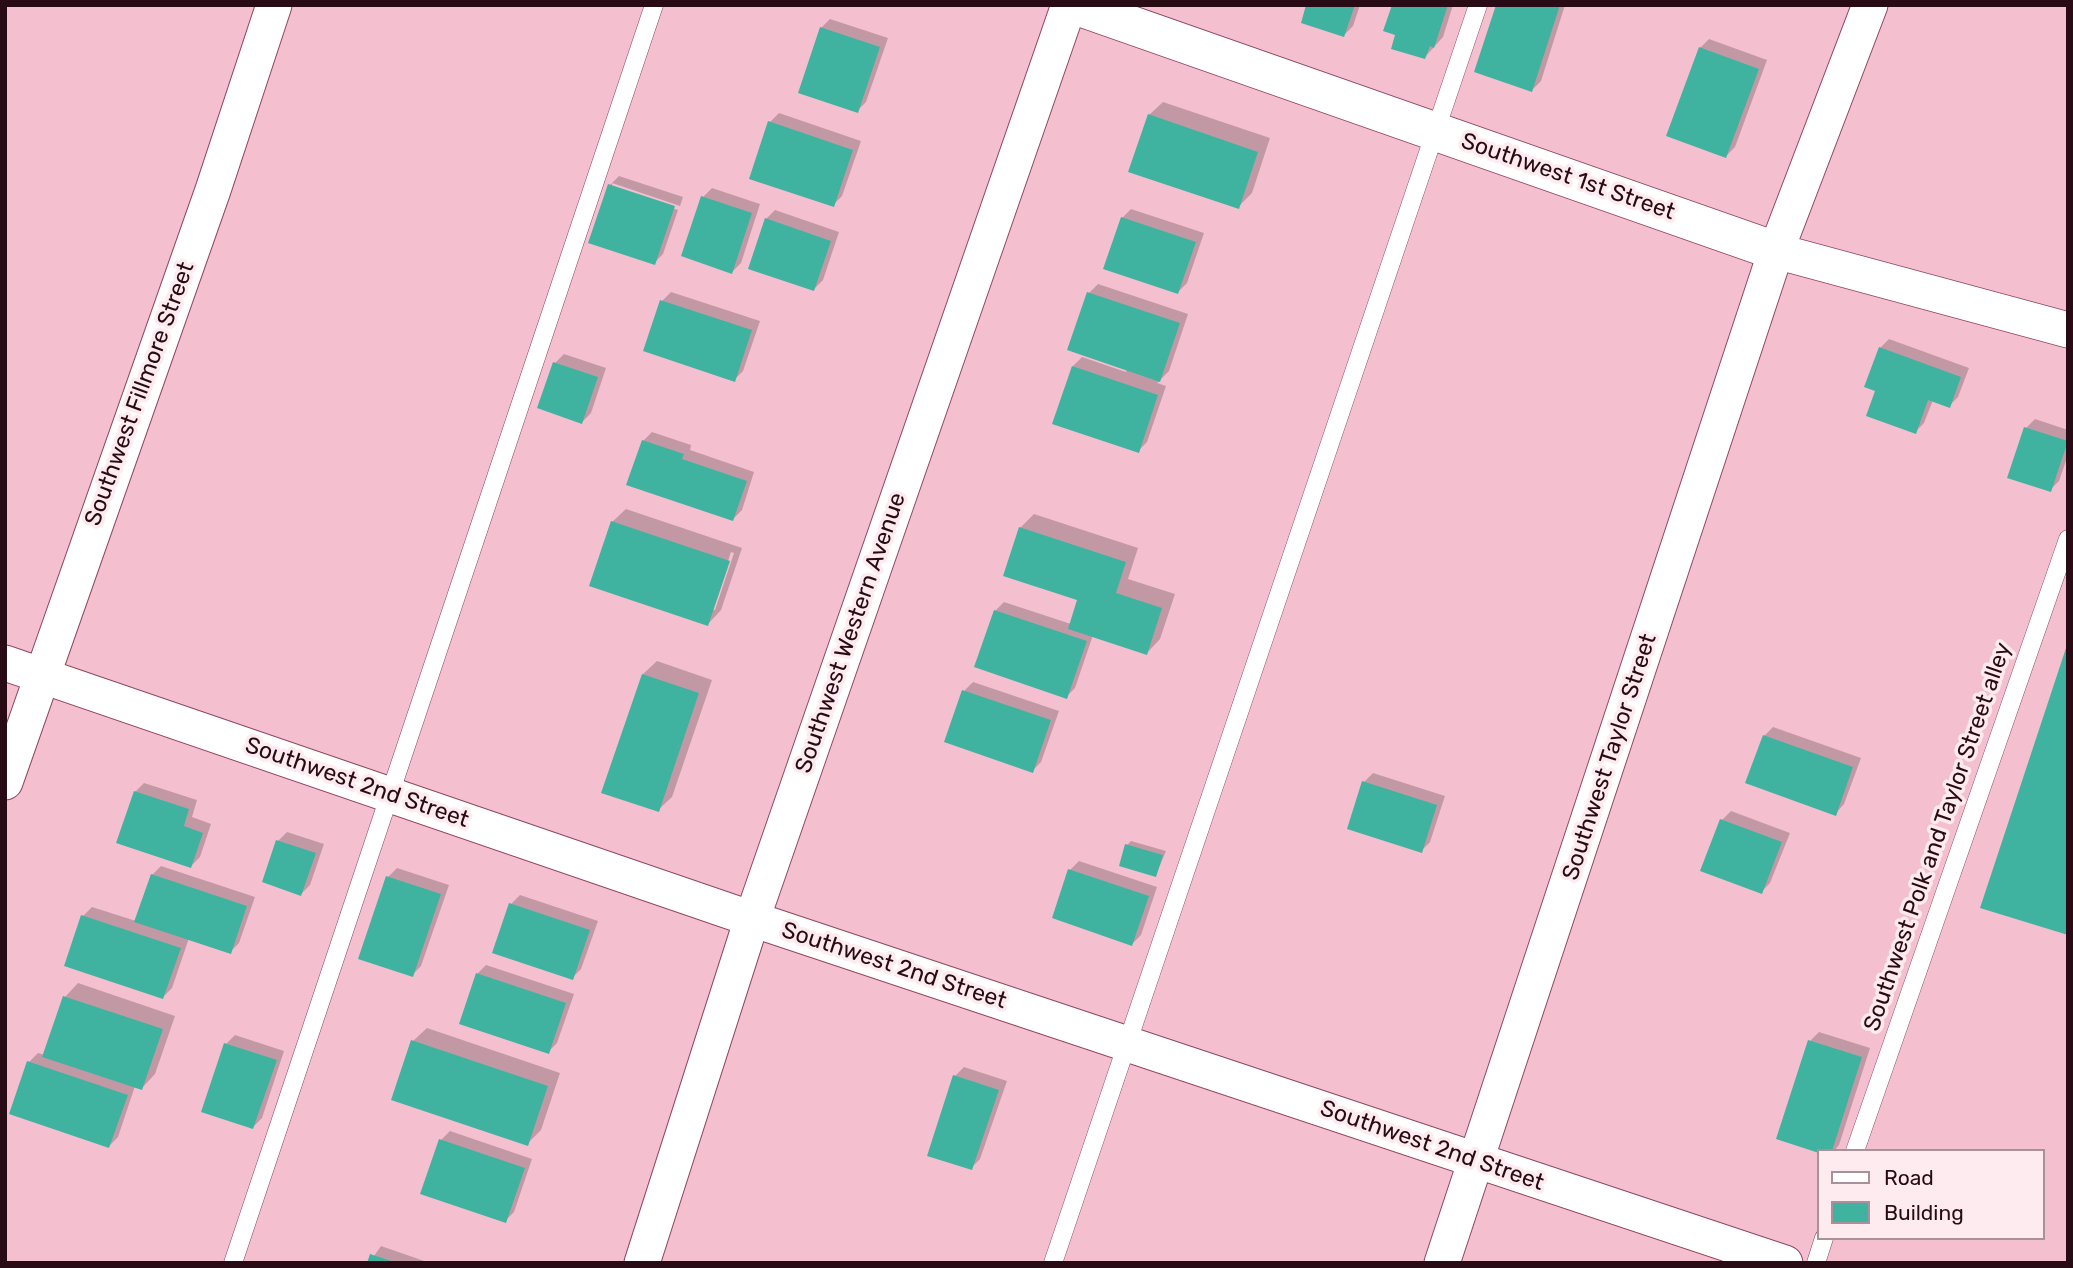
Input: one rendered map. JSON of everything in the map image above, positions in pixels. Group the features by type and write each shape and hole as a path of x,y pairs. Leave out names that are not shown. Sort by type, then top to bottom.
{"street":[{"name":"Southwest Fillmore Street","path":"5,782 208,203 274,5"},
{"name":"Southwest 1st Street","path":"1071,5 1776,251 2068,330"},
{"name":"Southwest Western Avenue","path":"642,1263 752,919 1071,5"},
{"name":"Southwest Taylor Street","path":"1442,1263 1776,251 1870,5"},
{"name":"Southwest 2nd Street","path":"5,663 752,919 1785,1263"}],"lane":[{"path":"233,1263 654,5"},
{"path":"1053,1263 1478,5"},
{"name":"Southwest Polk and Taylor Street alley","path":"1856,1149 2068,539"},
{"path":"1816,1263 1823,1240"}],"building":[{"path":"1306,5 1355,5 1344,37 1301,23"},
{"path":"1392,5 1448,5 1434,48 1430,46 1425,59 1391,49 1395,35 1383,31"},
{"path":"1496,5 1560,5 1532,92 1474,72"},
{"path":"820,27 880,47 858,113 798,93"},
{"path":"1699,47 1759,69 1726,158 1666,136"},
{"path":"1148,114 1258,152 1239,209 1128,172"},
{"path":"768,121 853,150 834,207 749,179"},
{"path":"608,184 675,206 655,265 588,243"},
{"path":"701,196 752,213 732,274 681,256"},
{"path":"1121,217 1196,242 1178,294 1103,269"},
{"path":"765,218 831,241 814,291 748,269"},
{"path":"1087,292 1180,323 1160,382 1067,350"},
{"path":"660,300 752,330 735,382 643,351"},
{"path":"1879,347 1961,377 1950,408 1928,400 1916,434 1866,416 1875,391 1864,387"},
{"path":"553,362 598,377 582,424 537,408"},
{"path":"1072,366 1158,395 1139,453 1052,424"},
{"path":"2024,427 2068,441 2051,492 2007,478"},
{"path":"642,440 684,454 682,459 747,481 733,521 626,485"},
{"path":"611,521 730,561 708,626 589,586"},
{"path":"1019,527 1126,562 1116,593 1162,608 1147,655 1068,629 1077,600 1003,576"},
{"path":"994,610 1087,641 1067,699 974,667"},
{"path":"2068,645 2068,935 1980,908"},
{"path":"642,674 699,693 659,812 601,793"},
{"path":"962,690 1051,720 1033,773 944,742"},
{"path":"1763,735 1853,767 1836,816 1745,783"},
{"path":"1362,781 1437,805 1422,853 1347,829"},
{"path":"134,791 189,809 184,826 203,833 191,868 116,843"},
{"path":"1720,819 1782,842 1762,894 1700,871"},
{"path":"276,840 316,853 301,896 262,882"},
{"path":"1125,844 1163,855 1156,877 1119,866"},
{"path":"1068,869 1149,896 1132,946 1052,918"},
{"path":"151,874 247,906 231,954 134,922"},
{"path":"386,876 441,894 413,977 358,959"},
{"path":"509,903 590,930 573,980 492,953"},
{"path":"81,915 181,948 163,999 64,966"},
{"path":"476,973 566,1003 549,1054 459,1024"},
{"path":"63,996 163,1029 142,1090 42,1057"},
{"path":"411,1040 548,1086 528,1146 391,1100"},
{"path":"1808,1040 1862,1057 1833,1149 1818,1149 1818,1153 1776,1139"},
{"path":"224,1043 277,1060 253,1129 201,1112"},
{"path":"27,1061 128,1095 109,1148 9,1114"},
{"path":"953,1075 999,1090 972,1170 927,1156"},
{"path":"439,1139 525,1168 506,1223 420,1194"},
{"path":"370,1254 394,1262 394,1263 367,1263"}]}
